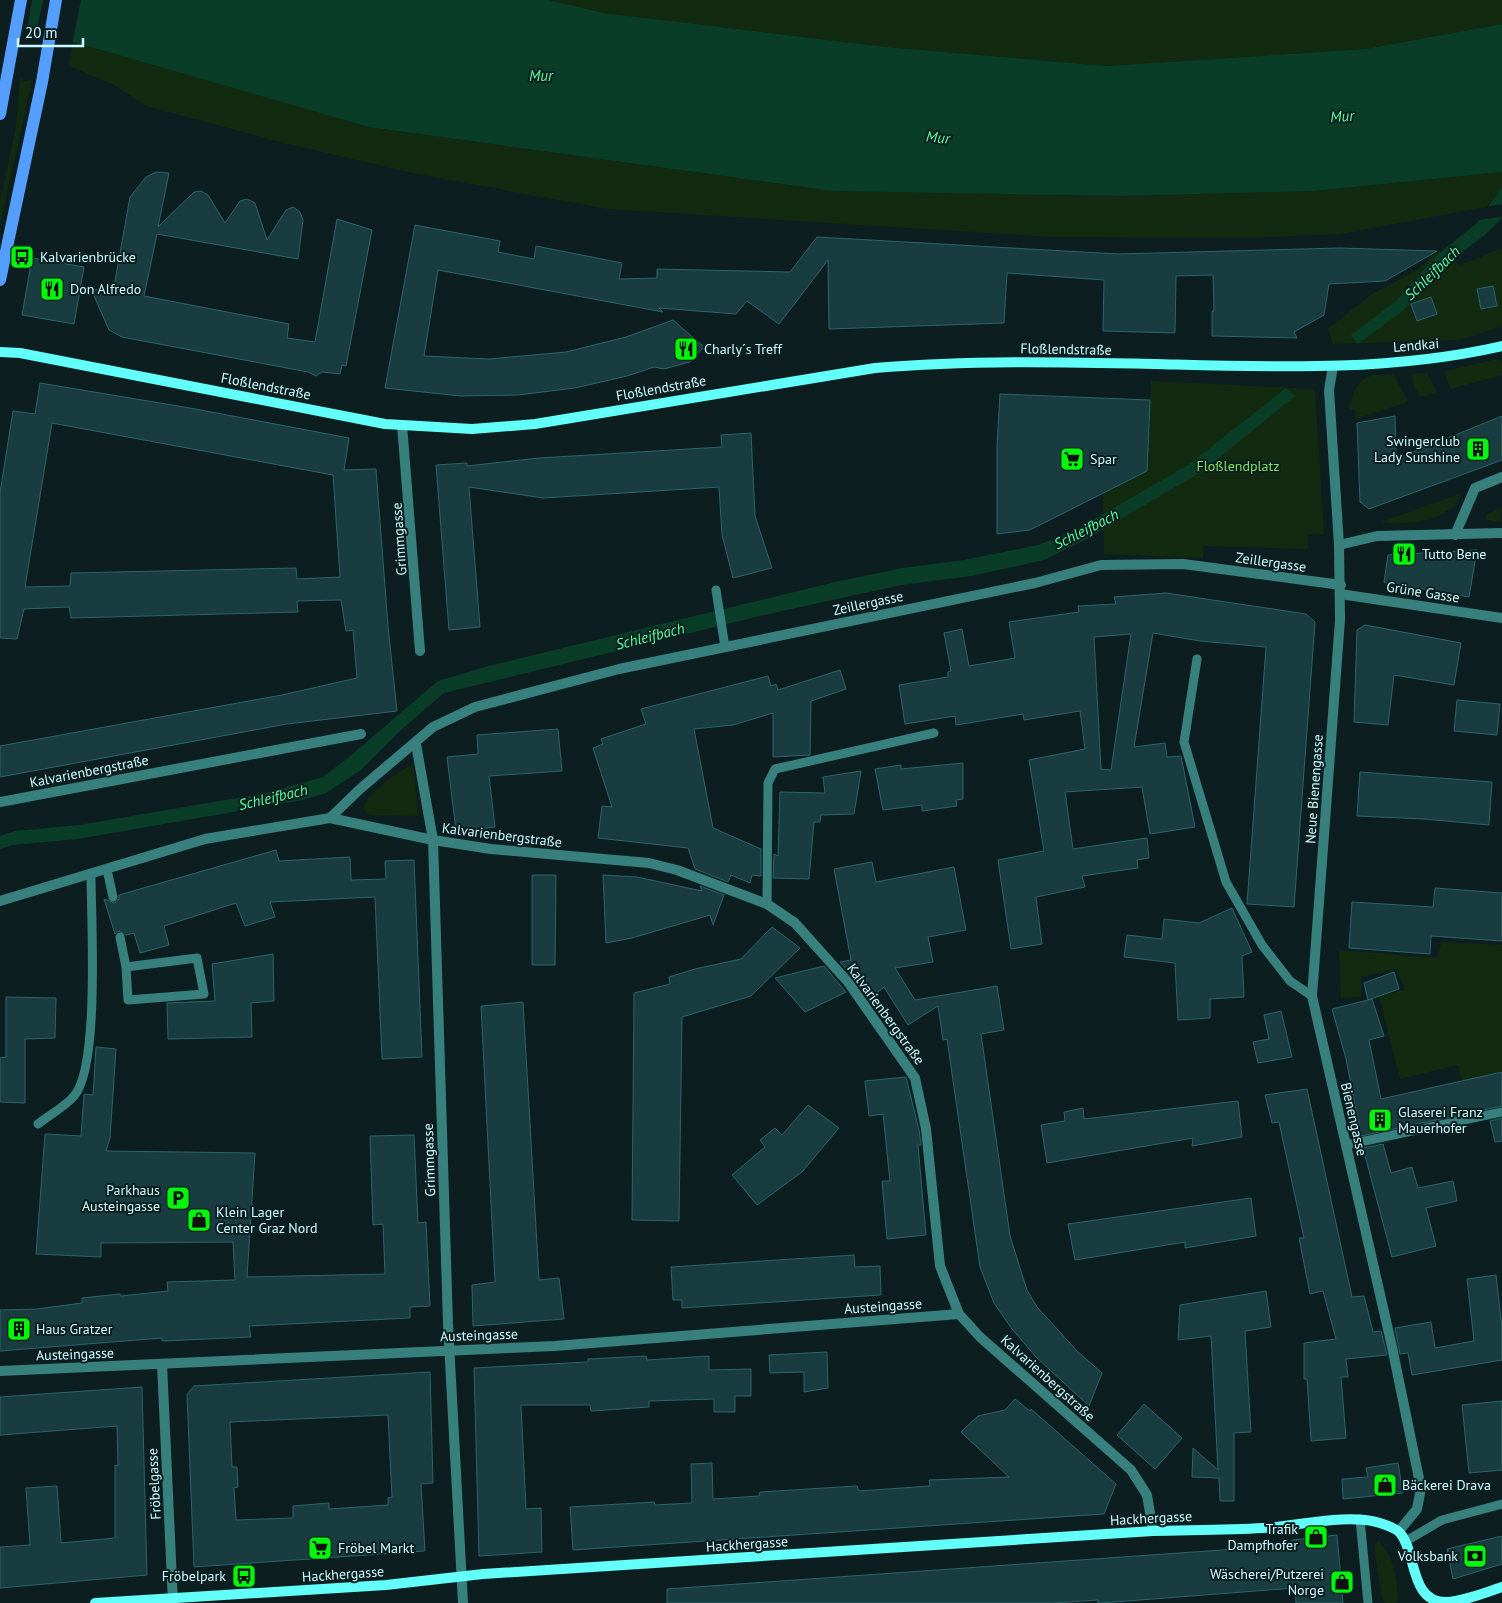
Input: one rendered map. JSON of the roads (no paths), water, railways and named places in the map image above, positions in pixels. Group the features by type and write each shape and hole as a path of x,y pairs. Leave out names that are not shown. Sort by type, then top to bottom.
{"main road":[{"path":"0,114 21,0"},
{"path":"0,280 42,82 56,0"},
{"name":"Lendkai","path":"1333,366 1430,359 1502,346"},
{"name":"Floßlendstraße","path":"0,352 20,353 402,425 472,429 535,424 866,369 923,364 994,361 1333,366"},
{"name":"Hackhergasse","path":"95,1603 173,1601 386,1585 460,1576 1153,1531 1262,1528 1360,1519 1380,1523 1399,1531"},
{"path":"1399,1531 1406,1540 1412,1565 1421,1589 1431,1602 1457,1601 1502,1587"}],"street":[{"path":"1333,366 1329,390 1340,589"},
{"name":"Grimmgasse","path":"402,425 420,651"},
{"path":"1455,535 1475,488 1502,478"},
{"path":"1339,545 1377,536 1502,533"},
{"name":"Zeillergasse","path":"416,744 434,726 476,706 619,669 1035,583 1101,566 1183,564 1340,589"},
{"name":"Grüne Gasse","path":"1340,589 1502,618"},
{"name":"Neue Bienengasse","path":"1312,996 1340,589"},
{"name":"Kalvarienbergstraße","path":"0,802 361,734"},
{"path":"330,818 360,789 416,744"},
{"name":"Grimmgasse","path":"416,744 433,840 449,1350 460,1576 463,1603"},
{"name":"Kalvarienbergstraße","path":"0,901 205,839 330,818 433,840 579,858 649,863 677,870 767,904 794,923 848,982 915,1078 926,1129 940,1266 959,1314 980,1337 1131,1470 1147,1495 1153,1531"},
{"name":"Bienengasse","path":"1312,996 1392,1346 1421,1488 1417,1509 1399,1531"},
{"name":"Austeingasse","path":"0,1370 449,1350 474,1351 959,1314"},
{"name":"Fröbelgasse","path":"162,1364 173,1601"}],"lane":[{"path":"716,590 725,647"},
{"path":"1197,659 1184,742 1226,882 1262,945 1290,981 1312,996"},
{"path":"767,904 768,783 775,769 934,733"},
{"path":"107,870 113,897"},
{"path":"38,1124 75,1096 85,1072 92,1035 91,874"},
{"path":"120,937 126,967 128,1000 204,994 197,958 126,967"},
{"path":"1346,1145 1502,1112"},
{"path":"1406,1540 1442,1520 1502,1504"},
{"path":"1360,1519 1368,1603"}],"water":[{"name":"Mur","path":"0,0 549,0 604,13 886,47 1107,66 1365,49 1502,24 1502,172 1314,191 1122,196 832,191 369,127 0,21"},
{"name":"Schleifbach","path":"1502,187 1502,218 1485,235 1446,264 1404,310 1358,344 1351,335 1396,301 1436,256 1477,223"},
{"name":"Schleifbach","path":"1286,388 1295,396 1203,471 1083,541 1044,560 971,576 901,585 764,615 444,693 400,731 361,770 326,793 302,800 78,839 12,845 0,849 0,836 15,831 79,825 266,793 323,777 438,681 492,665 835,582 902,568 964,560 1038,545 1070,533 1188,465"}],"place":[{"name":"Kalvarienbrücke","path":"22,257"},
{"name":"Don Alfredo","path":"52,289"},
{"name":"Charly´s Treff","path":"686,349"},
{"name":"Swingerclub Lady Sunshine","path":"1478,449"},
{"name":"Spar","path":"1072,459"},
{"name":"Tutto Bene","path":"1404,554"},
{"name":"Glaserei Franz Mauerhofer","path":"1380,1120"},
{"name":"Parkhaus Austeingasse","path":"178,1198"},
{"name":"Klein Lager Center Graz Nord","path":"199,1220"},
{"name":"Haus Gratzer","path":"19,1329"},
{"name":"Bäckerei Drava","path":"1385,1485"},
{"name":"Trafik Dampfhofer","path":"1316,1537"},
{"name":"Fröbel Markt","path":"320,1548"},
{"name":"Volksbank","path":"1475,1556"},
{"name":"Fröbelpark","path":"244,1576"},
{"name":"Wäscherei/Putzerei Norge","path":"1342,1582"}],"park label":[{"name":"Floßlendplatz","path":"1238,466"}]}
